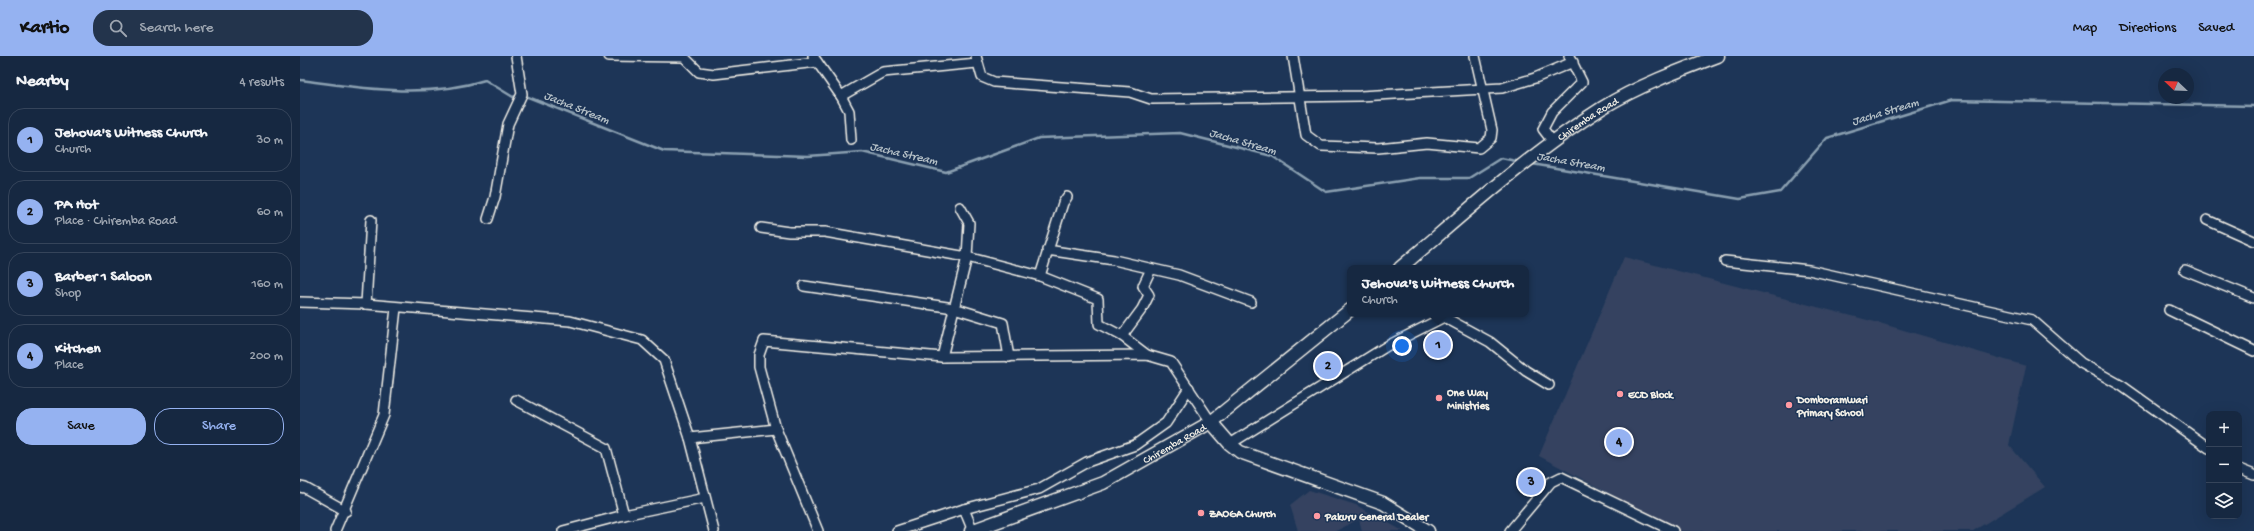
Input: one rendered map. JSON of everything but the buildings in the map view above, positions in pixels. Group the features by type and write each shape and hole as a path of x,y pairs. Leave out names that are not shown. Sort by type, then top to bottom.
{"main road":[{"name":"Chiremba Road","path":"1404,265 1538,152 1602,108 1632,92 1718,56"},
{"name":"Chiremba Road","path":"972,531 1103,483 1211,422 1347,312"},
{"path":"1211,422 1230,444 1240,452 1383,503 1428,531"}],"street":[{"path":"488,219 496,191 508,124 522,94 516,56"},
{"path":"609,56 684,57 699,72 714,74 815,59 841,96 849,111 851,140"},
{"path":"1293,56 1306,135 1321,146 1378,148 1427,142 1479,148 1491,138 1492,130 1475,56"},
{"path":"841,96 883,72 976,60 982,77 994,82 1130,92 1151,99 1299,95 1360,96 1502,88 1535,78 1571,59 1582,82 1552,112 1543,129 1552,142"},
{"path":"1040,276 1063,203 1067,197"},
{"path":"942,357 966,257 969,223 960,207"},
{"path":"366,304 371,220"},
{"path":"2207,220 2254,241"},
{"path":"761,228 789,232 825,232 966,257 1040,276 1098,299 1099,324 1122,336 1147,356"},
{"path":"1047,250 1114,260 1191,278 1251,302"},
{"path":"1724,261 1809,270 2032,320 2081,363 2122,386 2208,447"},
{"path":"1122,336 1142,309 1149,295 1143,286 1152,269"},
{"path":"2185,270 2254,298"},
{"path":"804,286 954,308 1003,323 1009,357"},
{"path":"300,302 366,304 396,308 570,321 642,340 664,360 690,438 714,531"},
{"path":"335,531 346,510 384,415 396,308"},
{"path":"2169,310 2254,351"},
{"path":"1230,444 1387,346 1444,317 1490,342 1526,371 1549,385"},
{"path":"818,531 776,429 759,367 759,355 764,341 942,357 1147,356 1171,362 1211,422"},
{"path":"897,531 964,509 1039,489 1087,462 1135,445 1166,423 1188,388"},
{"path":"516,400 606,448 624,515"},
{"path":"690,438 776,429"},
{"path":"2242,470 2254,475"},
{"path":"1510,531 1551,482 1561,477 1673,531"},
{"path":"300,487 346,510"},
{"path":"563,531 624,515 705,498"},
{"path":"964,509 972,531"}],"shaded area":[{"name":"Domboramwari Primary School","path":"1624,257 1883,324 2026,366 2009,445 2045,487 1973,531 1680,531 1539,456"},
{"path":"1309,490 1356,505 1403,531 1362,531 1359,519 1336,531 1298,531 1290,505"}],"waterway":[{"name":"Jacha Stream","path":"300,80 370,89 393,90 439,89 462,86 485,80 513,97 519,95"},
{"name":"Jacha Stream","path":"523,95 664,151 808,156 862,152 946,172 1039,138 1180,133 1272,156 1326,192 1420,178 1469,178 1501,158 1521,162"},
{"name":"Jacha Stream","path":"1532,164 1740,199 1780,192 1827,138 1952,100 2254,106"}],"place":[{"name":"Jehova's Witness Church","path":"1438,345"},
{"name":"PA Hot","path":"1328,366"},
{"name":"ECD Block","path":"1620,394"},
{"name":"One Way Ministries","path":"1439,398"},
{"name":"Domboramwari Primary School","path":"1789,405"},
{"name":"Kitchen","path":"1619,442"},
{"name":"Barber 1 Saloon","path":"1531,482"},
{"name":"ZAOGA Church","path":"1201,513"},
{"name":"Pakuru General Dealer","path":"1317,516"}]}
